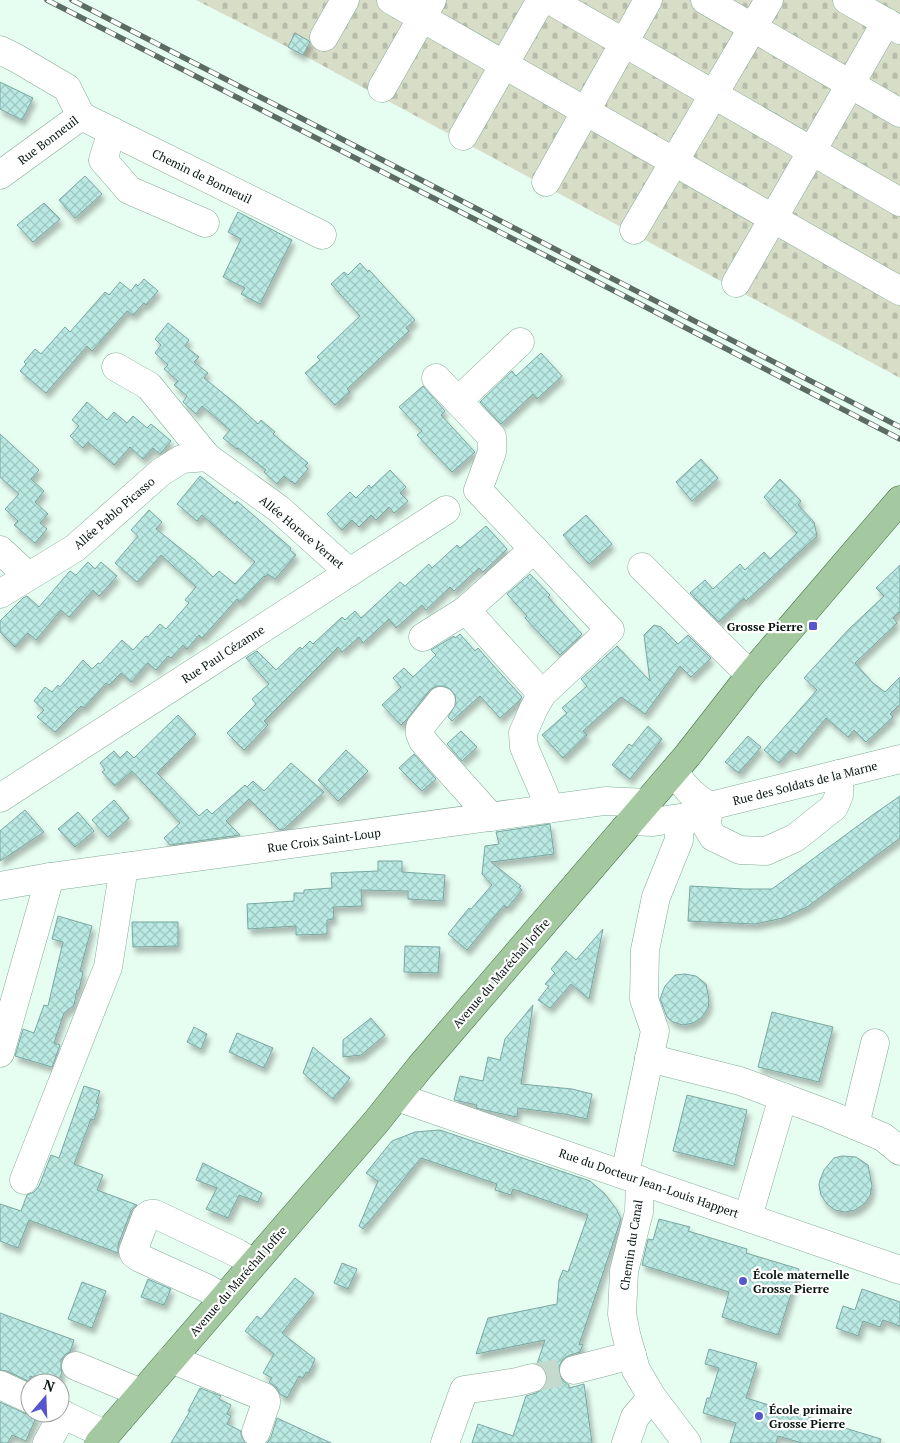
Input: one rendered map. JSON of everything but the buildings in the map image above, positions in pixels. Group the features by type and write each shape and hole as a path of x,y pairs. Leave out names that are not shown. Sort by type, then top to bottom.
{"main road":[{"name":"Avenue du Maréchal Joffre","path":"102,1439 674,772 751,674 900,500"}],"street":[{"path":"324,37 345,0"},
{"path":"391,0 427,9 504,65 900,291"},
{"path":"463,136 541,0"},
{"path":"550,0 812,151 897,193"},
{"path":"546,182 648,0"},
{"path":"705,0 900,113"},
{"path":"634,230 769,0"},
{"path":"736,283 889,18 847,0"},
{"path":"382,88 427,9"},
{"name":"Rue Bonneuil","path":"0,50 67,88 81,116 0,176"},
{"name":"Chemin de Bonneuil","path":"81,116 322,235"},
{"path":"112,131 103,160 129,190 205,224"},
{"path":"458,401 520,342"},
{"name":"Allée Horace Vernet","path":"116,367 149,386 207,457 279,509 349,572"},
{"path":"436,378 492,437 492,452 470,495 534,549 610,630 542,694 523,733 524,747 544,791 549,809"},
{"name":"Allée Pablo Picasso","path":"0,594 75,548 161,472 182,459 207,457"},
{"name":"Rue Paul Cézanne","path":"2,794 470,495"},
{"path":"423,637 466,610 534,549"},
{"path":"0,550 28,576"},
{"path":"642,567 751,674"},
{"path":"466,610 542,694"},
{"path":"441,701 420,727 420,734 423,740 491,817"},
{"name":"Rue des Soldats de la Marne","path":"639,812 653,822 900,759"},
{"path":"674,772 696,799 698,812 713,837 740,850 766,851 795,838 834,807 839,795 839,774"},
{"name":"Rue Croix Saint-Loup","path":"0,886 50,877 605,801 639,812"},
{"name":"Chemin du Canal","path":"687,1443 652,1397 636,1370 622,1314 622,1297 624,1271 638,1212 632,1177 649,1058 655,1030 644,999 645,950 656,897 679,840 679,832 698,812"},
{"path":"24,1180 108,967 124,867"},
{"path":"0,1053 50,877"},
{"path":"855,1125 875,1043"},
{"path":"649,1058 740,1081 883,1137 900,1151"},
{"name":"Rue du Docteur Jean-Louis Happert","path":"397,1097 900,1270"},
{"path":"748,1217 782,1097"},
{"path":"224,1298 134,1254 133,1250 146,1217 150,1214 155,1214 237,1252 253,1263"},
{"path":"574,1370 632,1355"},
{"path":"170,1359 264,1398 266,1403 256,1432"},
{"path":"76,1366 142,1393"},
{"path":"445,1443 464,1390 532,1378"},
{"path":"0,1385 20,1394"},
{"path":"626,1443 635,1416 652,1397"},
{"path":"70,1419 102,1439"},
{"path":"47,1443 57,1423"}],"green space":[{"path":"196,0 900,0 900,378 303,55"}],"tunnel":[{"path":"532,1378 574,1370"}],"railway":[{"path":"47,0 900,439"},
{"path":"72,0 900,427"}],"place":[{"name":"Grosse Pierre","path":"813,626"},
{"name":"École maternelle Grosse Pierre","path":"743,1281"},
{"name":"École primaire Grosse Pierre","path":"759,1416"}]}
